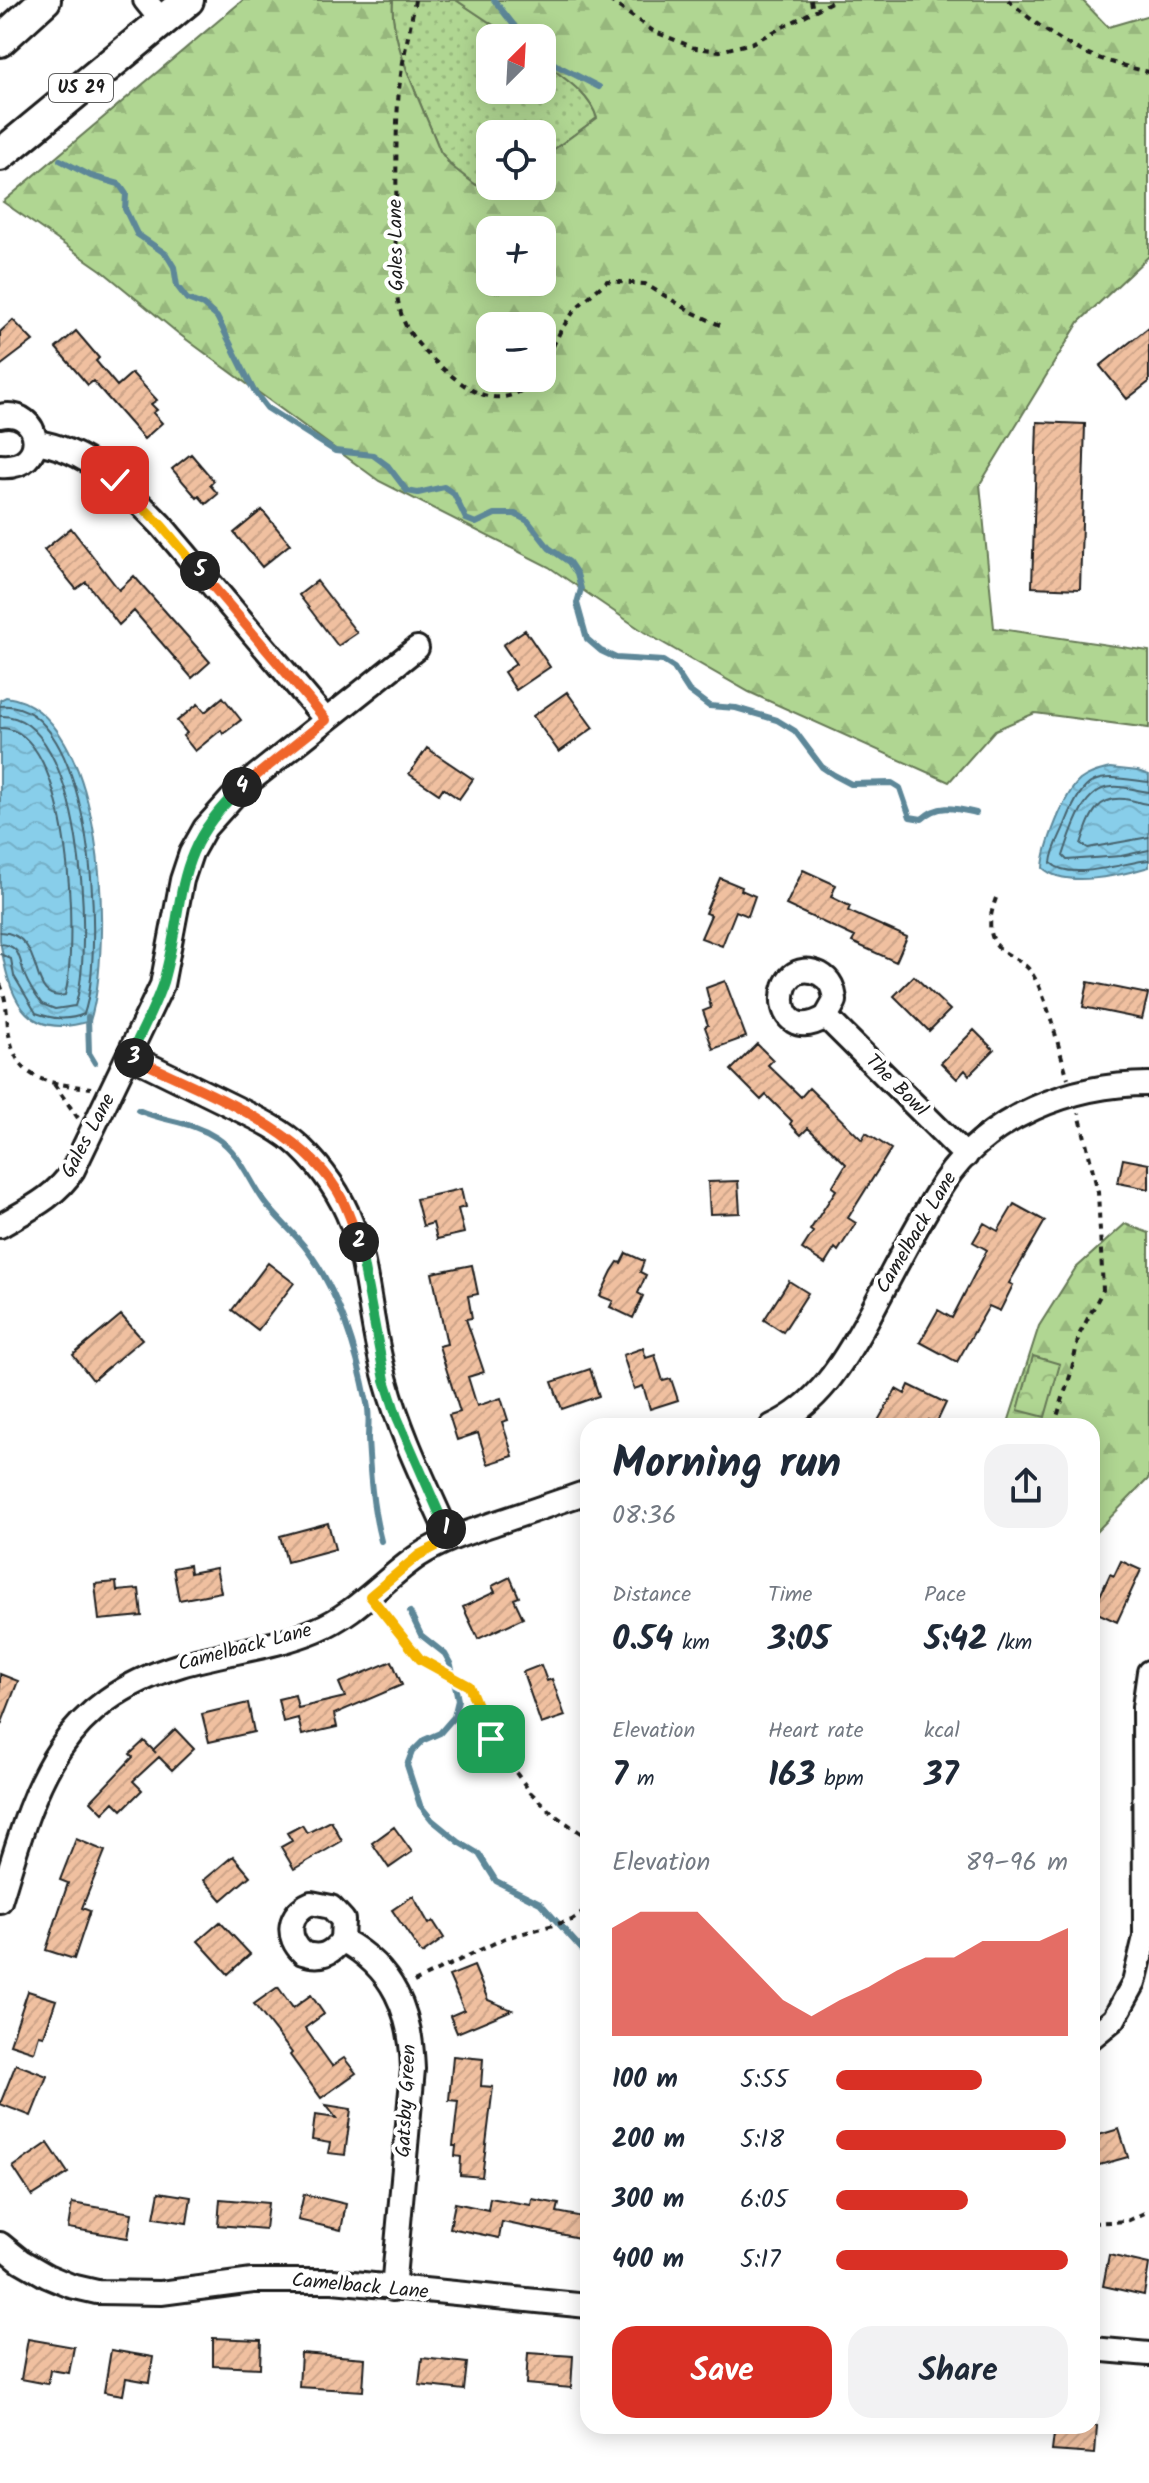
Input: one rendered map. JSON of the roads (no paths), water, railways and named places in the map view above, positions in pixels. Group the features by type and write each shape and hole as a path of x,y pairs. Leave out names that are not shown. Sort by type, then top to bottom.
{"highway":[{"path":"0,41 45,0"},
{"name":"US 29","path":"0,155 154,11 188,0"}],"street":[{"path":"0,416 17,415 26,421 35,442 29,458 22,463 13,467 0,466"},
{"path":"35,442 71,452 115,480 133,497 161,525 326,720"},
{"name":"Gales Lane","path":"0,1226 64,1184 93,1132 162,985 182,880 191,853 205,828 241,788 417,648"},
{"name":"The Bowl","path":"826,1017 966,1156"},
{"path":"130,1056 269,1125 298,1145 324,1172 343,1200 359,1241 385,1380 397,1417 450,1539"},
{"name":"Camelback Lane","path":"787,1418 819,1393 833,1377 945,1180 966,1156 1002,1127 1032,1109 1073,1093 1120,1084 1149,1084"},
{"name":"Camelback Lane","path":"0,1901 28,1808 43,1774 76,1725 100,1704 127,1687 182,1665 317,1630 370,1596 419,1555 450,1539 580,1495"},
{"path":"1100,2030 1114,2019 1134,1983 1145,1937 1144,1707 1149,1672"},
{"name":"Gatsby Green","path":"342,1940 377,1963 399,1998 412,2039 413,2069 393,2289"},
{"name":"Camelback Lane","path":"0,2244 47,2276 97,2292 161,2293 207,2285 333,2281 580,2305"},
{"path":"1100,2350 1149,2354"}],"water":[{"path":"6,697 40,712 65,743 83,786 94,836 100,889 101,941 90,1021 67,1026 49,1025 34,1019 23,1009 8,979 0,940 0,700"},
{"path":"1110,768 1149,775 1149,867 1079,879 1065,878 1043,868 1056,821 1074,787 1094,772"}],"waterway":[{"path":"494,0 513,24"},
{"path":"556,65 599,87"},
{"path":"60,160 91,176 119,184 126,194 125,209 137,234 166,254 174,267 177,286 187,299 203,305 217,317 254,391 267,408 335,451 373,455 388,466 407,491 418,493 444,487 454,494 466,519 476,523 495,514 515,514 528,521 549,548 569,562 577,574 581,589 577,603 587,639 601,651 616,658 663,661 674,668 689,691 709,706 736,708 777,720 795,731 822,767 834,775 851,784 892,783 900,788 910,817 922,819 948,808 976,813"},
{"path":"88,1017 89,1053 95,1063"},
{"path":"138,1110 197,1128 225,1144 264,1201 303,1244 319,1267 338,1304 363,1384 368,1412 372,1490 381,1541"},
{"path":"410,1612 421,1635 445,1654 451,1665 458,1700 454,1717 440,1733 424,1740 412,1752 407,1765 420,1805 432,1820 479,1854 496,1881 540,1903 580,1947"}]}
